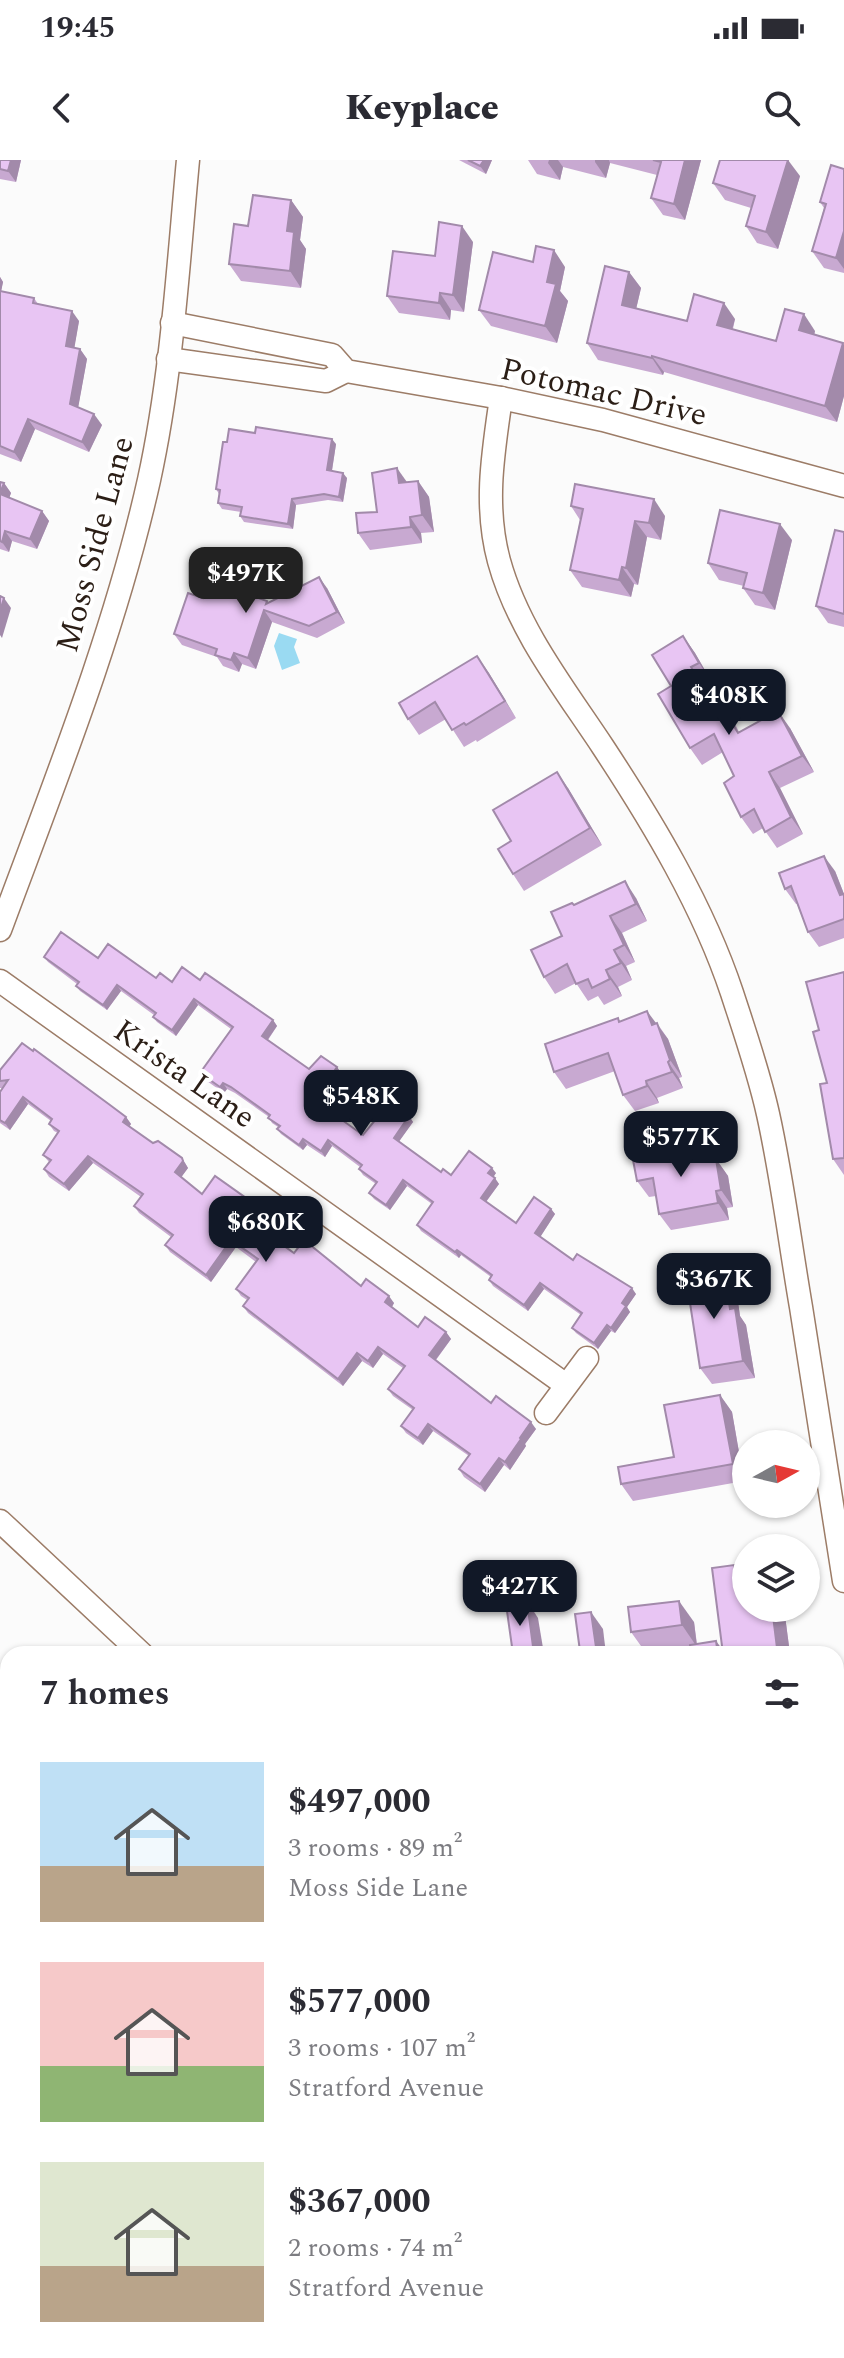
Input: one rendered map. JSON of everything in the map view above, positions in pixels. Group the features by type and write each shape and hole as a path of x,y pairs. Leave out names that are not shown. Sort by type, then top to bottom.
{"street":[{"name":"Moss Side Lane","path":"0,930 68,747 127,563 154,455 168,359 188,160"},
{"name":"Potomac Drive","path":"172,323 332,355 346,371"},
{"name":"Potomac Drive","path":"168,359 326,381 346,371 501,398 603,420 844,486"},
{"path":"501,398 490,475 491,511 498,558 512,601 533,641 622,775 675,867 730,988 754,1062 778,1163 844,1581"},
{"name":"Krista Lane","path":"0,981 566,1385"},
{"path":"546,1413 587,1358"},
{"path":"0,1521 133,1646"}],"water":[{"path":"279,633 297,639 294,647 300,663 282,670 274,646"}],"building":[{"path":"0,160 11,160 8,171 0,169"},
{"path":"468,160 484,160 480,166"},
{"path":"653,160 685,160 674,204 651,198 661,162"},
{"path":"720,160 788,160 766,232 746,226 755,196 713,183"},
{"path":"831,165 844,169 844,231 836,258 812,251 826,204 820,202"},
{"path":"253,195 291,200 287,231 294,232 290,271 229,264 234,224 248,226"},
{"path":"439,222 462,226 453,295 440,293 439,303 387,296 393,251 435,256"},
{"path":"536,246 554,250 547,282 556,284 545,326 479,310 493,252 533,262"},
{"path":"605,266 629,272 622,305 687,321 694,294 724,303 717,325 776,341 785,309 804,314 799,330 843,343 825,406 652,356 587,343"},
{"path":"0,291 34,298 33,303 72,311 66,346 80,349 70,404 94,414 82,442 28,419 14,452 0,446"},
{"path":"256,427 332,439 327,470 343,473 339,497 324,494 292,499 288,524 240,516 242,507 218,503 220,490 216,489 223,442 227,442 229,429 255,433"},
{"path":"397,468 399,483 418,481 422,515 410,517 411,527 358,533 356,513 377,512 372,473"},
{"path":"575,484 654,499 649,523 635,521 626,568 622,567 619,580 570,570 583,509 571,506"},
{"path":"0,494 42,511 30,539 5,531 0,541"},
{"path":"720,510 780,524 763,593 743,588 747,573 708,563"},
{"path":"835,530 844,532 844,614 816,606"},
{"path":"319,577 337,612 309,626 264,610 248,658 234,653 231,660 215,655 217,649 174,634 188,593 203,598 209,581 267,601 266,604"},
{"path":"683,636 699,663 691,667 717,711 723,708 738,733 778,711 802,756 769,772 791,817 765,832 754,809 741,817 724,783 734,776 714,734 690,748 658,694 671,686 652,655"},
{"path":"477,656 505,701 452,730 435,702 408,719 399,703"},
{"path":"557,772 590,828 513,874 498,849 511,841 493,810"},
{"path":"824,856 840,895 844,894 844,919 808,932 791,886 785,889 779,873"},
{"path":"625,881 636,904 610,916 624,945 614,950 621,963 606,970 610,979 592,988 588,979 576,984 567,964 544,977 531,950 562,936 551,912 572,903 574,905"},
{"path":"61,932 98,958 108,944 156,978 160,973 172,982 182,967 200,980 205,973 273,1020 262,1036 309,1069 321,1056 337,1067 314,1100 363,1135 390,1102 409,1116 394,1138 441,1172 443,1169 451,1175 469,1151 492,1168 488,1173 495,1178 481,1198 516,1223 534,1197 551,1209 535,1233 573,1260 577,1254 632,1288 622,1303 626,1306 611,1328 607,1325 594,1343 572,1328 582,1313 540,1283 524,1305 489,1280 492,1275 417,1225 433,1202 403,1180 386,1205 369,1193 377,1182 359,1169 362,1165 328,1140 321,1151 303,1139 299,1145 277,1129 280,1126 268,1118 270,1115 231,1087 223,1083 220,1087 200,1073 233,1027 194,999 172,1030 153,1017 156,1013 117,985 103,1005 76,986 79,982 44,957"},
{"path":"844,972 844,1158 833,1159 820,1084 827,1083 813,1032 819,1030 806,982"},
{"path":"647,1011 652,1025 657,1023 672,1072 646,1081 647,1086 623,1095 608,1053 554,1072 545,1044"},
{"path":"22,1043 126,1117 123,1122 182,1158 175,1172 202,1194 215,1176 263,1210 255,1221 258,1227 294,1253 304,1240 361,1286 366,1279 389,1296 385,1302 418,1327 425,1317 446,1332 429,1355 491,1403 496,1396 531,1422 505,1462 499,1458 480,1484 459,1469 470,1454 428,1424 418,1438 401,1426 414,1408 388,1389 405,1366 378,1347 368,1361 357,1353 338,1379 243,1306 249,1298 236,1289 258,1259 231,1240 206,1275 165,1245 173,1235 134,1206 143,1194 88,1156 64,1184 44,1169 51,1160 43,1155 59,1131 49,1124 52,1119 23,1097 5,1123 0,1120 0,1092 8,1080 0,1081 0,1070"},
{"path":"687,1147 688,1152 704,1150 706,1161 716,1159 721,1190 716,1191 718,1203 659,1214 653,1178 637,1181 633,1160 671,1154 670,1150"},
{"path":"724,1271 730,1309 735,1308 743,1361 700,1368 686,1277"},
{"path":"720,1395 732,1464 621,1484 618,1467 674,1457 664,1405"},
{"path":"732,1565 732,1622 774,1622 777,1646 722,1646 712,1568"},
{"path":"527,1601 533,1646 512,1646 506,1604"},
{"path":"679,1601 682,1625 631,1632 628,1607"},
{"path":"591,1612 596,1646 579,1646 575,1614"},
{"path":"716,1641 717,1646 690,1646"}]}
